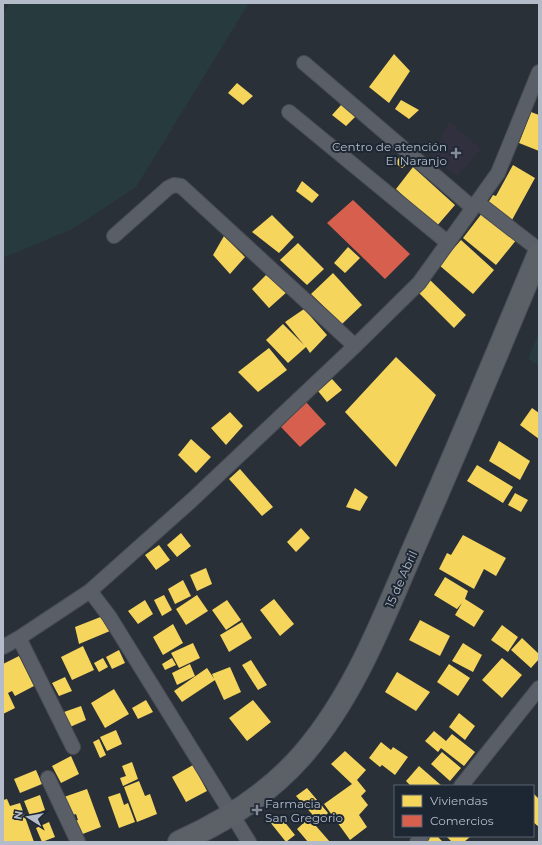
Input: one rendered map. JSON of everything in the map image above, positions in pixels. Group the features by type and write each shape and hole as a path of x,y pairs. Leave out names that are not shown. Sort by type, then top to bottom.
{"main road":[{"name":"15 de Abril","path":"179,842 199,833 231,814 271,785 305,752 334,712 351,685 383,620 452,461 539,252"}],"street":[{"path":"304,63 475,205 539,252"},
{"path":"3,647 19,638 90,590 192,500 356,346 419,283 498,172 539,72"},
{"path":"289,112 447,242"},
{"path":"114,236 168,188 174,185 182,186 356,346"},
{"path":"90,590 108,616 249,842"},
{"path":"19,638 73,747"},
{"path":"462,785 539,688"},
{"path":"48,778 78,842"}],"shaded area":[{"name":"Centro de atención El Naranjo","path":"449,122 481,149 458,176 432,157"}],"green space":[{"path":"10,3 249,3 136,187 72,229 3,258 3,13"},
{"path":"539,332 539,366 528,359"}],"building: Viviendas":[{"path":"394,54 410,71 389,103 369,87"},
{"path":"237,83 253,96 243,105 228,93"},
{"path":"401,100 419,110 409,119 395,109"},
{"path":"342,104 356,116 346,126 332,115"},
{"path":"531,112 539,115 539,151 519,143"},
{"path":"401,155 408,163 402,168 395,163"},
{"path":"513,165 535,178 512,220 486,206 493,195 496,196"},
{"path":"413,167 455,205 436,227 396,189"},
{"path":"302,181 319,195 312,203 296,191"},
{"path":"483,212 517,239 496,265 463,238"},
{"path":"272,215 294,237 279,253 252,232"},
{"path":"224,236 245,257 230,274 213,255"},
{"path":"461,240 494,270 473,294 439,265"},
{"path":"298,243 324,269 307,285 280,260"},
{"path":"348,247 360,258 345,273 334,263"},
{"path":"333,273 362,305 342,324 311,294"},
{"path":"266,275 288,291 269,308 252,289"},
{"path":"429,279 466,315 454,328 417,291"},
{"path":"304,309 327,335 310,353 306,347 288,363 266,340 283,324 304,345 285,322"},
{"path":"269,348 287,370 258,392 238,372"},
{"path":"396,357 436,395 396,467 345,412"},
{"path":"332,379 342,390 327,402 318,391"},
{"path":"532,408 539,413 539,439 520,425"},
{"path":"230,412 243,426 226,445 211,428"},
{"path":"191,439 211,457 196,473 178,455"},
{"path":"499,441 530,461 520,480 489,461"},
{"path":"477,465 513,487 503,503 467,481"},
{"path":"240,469 273,507 262,516 229,479"},
{"path":"355,488 368,497 360,511 346,507"},
{"path":"515,493 528,500 521,512 508,505"},
{"path":"301,528 310,538 296,552 287,542"},
{"path":"181,533 191,546 177,557 167,545"},
{"path":"463,535 506,558 496,576 484,569 474,589 439,569 447,553 451,555"},
{"path":"159,545 170,560 156,570 145,555"},
{"path":"206,568 212,584 197,591 190,575"},
{"path":"445,577 468,591 465,599 484,611 474,627 455,615 462,603 457,609 434,595"},
{"path":"183,580 191,596 175,604 168,589"},
{"path":"164,595 172,610 162,616 154,600"},
{"path":"197,595 208,611 186,625 176,609"},
{"path":"274,599 294,624 280,636 260,610"},
{"path":"145,600 153,614 138,624 128,611"},
{"path":"227,600 241,620 226,630 212,610"},
{"path":"103,616 110,631 79,644 75,627"},
{"path":"420,620 450,636 440,656 409,640"},
{"path":"242,622 252,638 229,652 220,635"},
{"path":"173,624 183,643 163,655 153,637"},
{"path":"502,625 518,637 508,652 491,640"},
{"path":"522,638 539,654 539,659 531,668 511,650"},
{"path":"193,643 200,658 179,668 171,653"},
{"path":"463,643 482,655 473,672 452,661"},
{"path":"83,646 94,670 72,680 61,657"},
{"path":"119,650 125,663 112,669 106,657"},
{"path":"19,656 34,686 15,696 12,691 8,693 15,708 3,714 3,664"},
{"path":"103,658 108,667 99,672 94,663"},
{"path":"172,658 176,665 165,670 162,664"},
{"path":"502,658 522,675 502,698 482,680"},
{"path":"251,660 267,685 258,690 242,665"},
{"path":"190,664 195,676 177,685 172,673"},
{"path":"449,664 470,678 458,696 437,682"},
{"path":"230,667 241,692 224,700 212,674"},
{"path":"207,668 215,680 182,702 174,691"},
{"path":"397,672 430,692 416,711 385,692"},
{"path":"65,677 72,691 59,696 52,683"},
{"path":"114,689 129,714 105,728 91,703"},
{"path":"146,700 153,712 138,719 132,708"},
{"path":"253,700 271,722 247,741 229,718"},
{"path":"81,706 86,720 70,727 64,712"},
{"path":"459,713 475,726 465,740 449,727"},
{"path":"116,730 122,744 107,751 100,737"},
{"path":"434,731 446,741 452,734 475,752 464,766 441,748 438,752 425,741"},
{"path":"99,739 106,755 100,758 93,742"},
{"path":"381,742 391,750 393,747 408,757 395,775 382,765 380,767 369,758"},
{"path":"345,751 366,770 357,780 366,791 361,796 368,805 359,815 367,827 350,840 324,804 352,784 331,764"},
{"path":"442,752 461,768 450,781 431,764"},
{"path":"71,756 79,774 61,783 52,766"},
{"path":"132,762 138,779 123,786 120,778 126,776 122,766"},
{"path":"193,765 207,791 186,802 172,777"},
{"path":"419,766 441,785 410,785 406,781"},
{"path":"36,770 42,784 20,793 14,779"},
{"path":"139,781 145,796 150,794 157,814 137,822 124,787"},
{"path":"307,788 328,813 319,822 296,796"},
{"path":"87,789 101,827 80,835 75,821 78,820 76,814 70,816 64,797"},
{"path":"120,793 124,805 128,803 135,822 119,828 108,797"},
{"path":"534,794 539,799 539,827 534,823"},
{"path":"40,795 45,810 30,816 24,801"},
{"path":"7,799 10,806 20,803 34,842 3,842 3,800"},
{"path":"279,815 295,835 286,842 270,822"},
{"path":"309,818 330,842 308,842 297,829"},
{"path":"49,822 55,837 42,842 36,828"},
{"path":"425,837 438,837 443,842 420,842"},
{"path":"447,837 470,837 464,842 452,842"}],"building: Comercios":[{"path":"353,200 410,254 385,279 327,223"},
{"path":"306,402 326,424 300,447 281,427"}],"place":[{"name":"Centro de atención El Naranjo","path":"456,153"},
{"name":"Farmacia San Gregorio","path":"257,810"}]}
